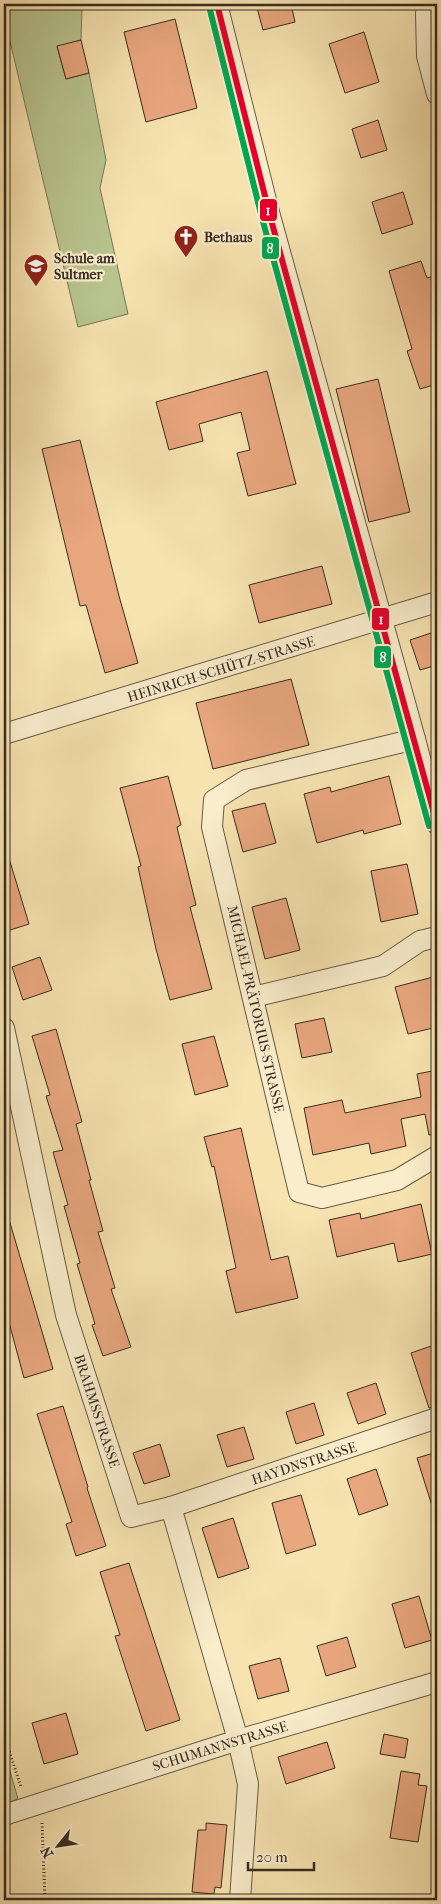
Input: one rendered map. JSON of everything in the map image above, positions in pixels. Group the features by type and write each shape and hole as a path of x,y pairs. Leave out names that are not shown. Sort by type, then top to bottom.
{"street":[{"path":"218,4 270,216 436,813"},
{"path":"433,4 426,13 427,56 437,94"},
{"name":"HEINRICH-SCHÜTZ-STRASSE","path":"4,734 437,602"},
{"name":"MICHAEL-PRÄTORIUS-STRASSE","path":"415,739 246,780 214,800 212,827 299,1192 322,1198 397,1180 437,1156"},
{"path":"253,997 383,966 420,941 437,937"},
{"name":"BRAHMSSTRASSE","path":"4,1028 66,1315 131,1517 171,1507"},
{"name":"HAYDNSTRASSE","path":"171,1507 437,1418"},
{"path":"171,1507 238,1740 248,1784 240,1900"},
{"name":"SCHUMANNSTRASSE","path":"4,1815 238,1740 437,1682"}],"path":[{"path":"4,1735 35,1805 45,1900"}],"green space":[{"path":"13,4 87,4 82,8 81,40 57,47 66,79 89,73 106,160 100,188 128,314 78,327 4,16 4,6"},
{"path":"4,1750 18,1799 4,1804"}],"building":[{"path":"256,4 291,4 295,22 263,30"},
{"path":"175,19 197,108 146,122 124,32"},
{"path":"364,32 379,82 345,93 329,44"},
{"path":"81,40 89,73 66,79 57,46"},
{"path":"378,120 387,150 361,158 352,129"},
{"path":"403,192 413,224 382,234 372,202"},
{"path":"421,261 427,278 437,275 437,292 431,294 437,312 437,384 420,389 407,351 412,349 389,271"},
{"path":"267,371 296,484 248,496 237,453 250,450 241,412 199,424 203,441 169,450 156,402"},
{"path":"378,379 410,512 369,522 336,389"},
{"path":"80,440 119,596 138,663 105,673 86,605 80,606 42,449"},
{"path":"322,566 332,604 259,623 249,585"},
{"path":"437,631 437,665 420,670 410,640"},
{"path":"291,679 309,745 213,769 196,703"},
{"path":"168,776 181,825 177,827 196,905 190,907 212,989 170,1000 156,949 138,867 141,866 120,788"},
{"path":"389,776 401,824 364,834 363,830 317,843 304,794 330,787 331,792"},
{"path":"265,803 276,843 243,852 232,811"},
{"path":"8,855 29,924 4,932 4,856"},
{"path":"407,864 418,914 381,922 371,871"},
{"path":"286,898 300,950 265,959 252,907"},
{"path":"40,957 52,990 23,1000 12,967"},
{"path":"437,976 437,1027 408,1034 395,987"},
{"path":"324,1018 332,1052 302,1058 295,1024"},
{"path":"56,1029 82,1122 76,1124 103,1231 98,1232 115,1288 111,1289 131,1347 103,1356 92,1325 95,1324 77,1264 80,1263 64,1206 68,1205 53,1152 63,1150 46,1096 50,1095 32,1036"},
{"path":"214,1036 228,1086 195,1095 182,1044"},
{"path":"437,1070 437,1134 429,1135 425,1114 401,1119 406,1146 371,1154 369,1143 313,1155 304,1108 342,1100 345,1113 421,1097 417,1074"},
{"path":"241,1128 271,1260 288,1256 298,1298 236,1313 226,1271 236,1268 214,1166 212,1167 204,1137"},
{"path":"421,1204 432,1254 398,1262 394,1243 337,1257 329,1220 360,1213 361,1219"},
{"path":"4,1216 8,1216 53,1369 24,1378 4,1304"},
{"path":"437,1344 437,1406 429,1408 411,1353"},
{"path":"376,1383 386,1414 358,1424 347,1393"},
{"path":"314,1403 324,1435 296,1444 286,1412"},
{"path":"63,1406 106,1546 76,1556 66,1524 72,1522 37,1414"},
{"path":"244,1427 254,1459 227,1467 217,1435"},
{"path":"160,1444 170,1476 144,1484 133,1453"},
{"path":"437,1452 437,1508 433,1509 417,1458"},
{"path":"376,1469 388,1505 359,1515 347,1479"},
{"path":"301,1495 316,1545 286,1554 272,1503"},
{"path":"233,1518 249,1568 218,1578 202,1528"},
{"path":"129,1563 180,1720 146,1731 115,1636 120,1635 100,1572"},
{"path":"419,1596 432,1640 405,1648 392,1604"},
{"path":"347,1637 356,1667 326,1676 317,1646"},
{"path":"280,1658 289,1691 258,1699 249,1666"},
{"path":"66,1713 78,1754 44,1764 32,1723"},
{"path":"384,1734 408,1739 405,1758 380,1754"},
{"path":"327,1742 335,1768 286,1784 278,1757"},
{"path":"401,1771 420,1774 418,1785 427,1786 418,1842 390,1838"},
{"path":"206,1823 227,1825 221,1888 215,1887 214,1894 192,1892 198,1830 206,1830"}],"transit line":[{"name":"1","path":"217,4 270,216 437,824"},
{"name":"8","path":"209,6 262,218 429,826"}],"place":[{"name":"Bethaus","path":"186,258"},
{"name":"Schule am Sultmer","path":"36,287"}]}
